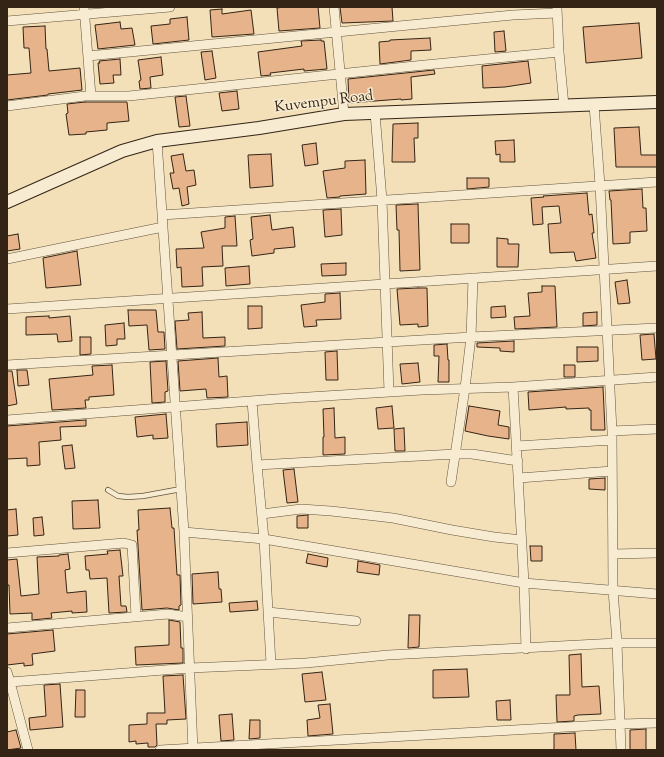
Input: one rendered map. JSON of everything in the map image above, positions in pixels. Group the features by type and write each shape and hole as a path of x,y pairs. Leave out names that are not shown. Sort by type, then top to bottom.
{"main road":[{"name":"Kuvempu Road","path":"7,202 122,151 157,141 259,128 344,114 657,102"}],"street":[{"path":"7,21 84,11 170,7"},
{"path":"334,7 339,74 344,114"},
{"path":"88,56 336,32 512,11 557,10 564,106"},
{"path":"84,11 91,96"},
{"path":"7,106 91,96 129,96 559,52"},
{"path":"594,105 600,185 612,436 613,590 617,643 621,750"},
{"path":"375,113 382,200 389,392"},
{"path":"157,141 184,532 193,749"},
{"path":"162,216 657,182"},
{"path":"7,259 163,227"},
{"path":"7,309 657,266"},
{"path":"451,482 471,337 473,278"},
{"path":"7,365 471,337 657,328"},
{"path":"7,420 175,406 657,377"},
{"path":"513,386 522,540 526,648"},
{"path":"252,401 264,540 271,664"},
{"path":"517,446 612,436 657,429"},
{"path":"257,465 455,454 472,454 518,461"},
{"path":"518,478 612,470"},
{"path":"262,514 302,510 331,511 393,518 452,530 522,540"},
{"path":"184,532 264,540 524,583 657,594"},
{"path":"7,553 124,543 132,545 136,616"},
{"path":"613,554 657,553"},
{"path":"268,612 356,621"},
{"path":"7,628 168,614 188,617"},
{"path":"10,682 190,668 306,663 388,655 617,643 657,643"},
{"path":"7,672 28,750"},
{"path":"160,750 657,723"}],"lane":[{"path":"108,490 118,496 128,497 143,496 181,489"}],"building":[{"path":"318,7 320,28 279,31 277,8"},
{"path":"340,7 392,7 393,21 342,23"},
{"path":"222,9 222,14 251,10 254,34 212,37 210,10"},
{"path":"187,17 189,40 153,44 151,26 170,24 170,19"},
{"path":"120,22 121,29 132,28 135,45 98,49 95,25"},
{"path":"639,23 642,58 586,63 583,27"},
{"path":"45,26 49,71 80,68 82,90 7,100 7,75 31,73 29,48 24,48 23,27"},
{"path":"504,31 506,51 495,52 494,32"},
{"path":"430,38 431,50 411,51 411,60 380,64 379,42"},
{"path":"301,41 324,41 327,69 304,71 304,69 270,73 271,75 261,76 258,52 302,46"},
{"path":"212,51 216,78 205,80 201,52"},
{"path":"161,57 163,75 150,77 151,88 140,89 139,81 141,80 138,60"},
{"path":"120,59 121,75 113,75 114,83 100,84 99,61"},
{"path":"528,61 531,83 505,87 483,88 482,66"},
{"path":"434,70 435,74 411,77 412,99 349,103 348,79"},
{"path":"237,91 239,109 222,111 219,93"},
{"path":"186,96 190,126 179,127 175,97"},
{"path":"85,102 127,102 129,121 107,123 107,130 86,132 86,134 69,135 66,114 68,113 67,104"},
{"path":"418,123 418,138 414,138 415,162 392,162 393,124"},
{"path":"639,127 641,155 657,155 657,167 616,167 614,128"},
{"path":"514,140 515,162 500,162 500,154 496,155 495,141"},
{"path":"316,143 318,164 305,166 302,145"},
{"path":"183,154 186,171 194,170 196,185 187,187 189,204 182,206 179,188 173,189 170,173 174,173 171,156"},
{"path":"271,154 273,186 250,188 248,155"},
{"path":"365,160 366,194 327,198 323,171 345,168 345,161"},
{"path":"467,178 489,178 489,187 467,189"},
{"path":"642,189 643,208 646,208 647,231 630,232 630,243 613,244 611,200 609,191"},
{"path":"587,193 589,215 592,214 594,233 592,233 596,258 576,261 574,252 550,253 548,224 561,223 559,206 542,207 543,224 533,225 531,198"},
{"path":"418,204 420,270 400,271 399,230 397,230 396,205"},
{"path":"341,209 342,235 325,237 323,210"},
{"path":"270,215 272,230 293,227 295,247 274,249 274,253 252,256 250,240 253,239 251,217"},
{"path":"235,216 237,246 222,246 223,266 202,267 203,286 182,287 181,267 177,268 176,249 204,248 201,232 225,228 225,217"},
{"path":"451,224 469,224 469,243 451,243"},
{"path":"18,234 20,249 7,251 7,236"},
{"path":"497,238 508,239 508,244 519,244 518,267 497,267"},
{"path":"77,251 81,285 46,288 43,258"},
{"path":"346,263 346,275 322,276 321,264"},
{"path":"249,266 250,284 226,286 225,268"},
{"path":"627,280 630,303 618,304 615,282"},
{"path":"542,286 555,286 557,327 515,329 514,317 530,316 528,293 542,292"},
{"path":"427,288 428,326 418,327 418,324 400,325 397,289"},
{"path":"340,293 341,319 316,320 317,326 304,327 301,305 325,302 325,294"},
{"path":"248,306 262,306 262,328 248,329"},
{"path":"505,306 506,317 491,318 491,307"},
{"path":"128,310 156,310 158,332 164,332 165,349 149,350 147,325 129,326"},
{"path":"202,312 203,338 225,337 225,346 177,349 175,321 189,320 188,313"},
{"path":"597,312 597,325 583,326 583,313"},
{"path":"49,316 49,318 70,316 72,341 58,342 57,334 26,335 26,317"},
{"path":"124,323 125,339 117,339 117,345 106,346 105,325"},
{"path":"654,334 656,359 642,360 640,335"},
{"path":"80,337 91,337 91,354 80,355"},
{"path":"514,341 514,352 500,351 500,348 477,347 477,343"},
{"path":"447,344 449,382 438,382 439,356 434,356 434,345"},
{"path":"577,347 598,347 598,361 577,362"},
{"path":"337,351 338,380 326,380 325,352"},
{"path":"218,358 219,377 227,376 228,397 207,398 206,389 180,391 178,361"},
{"path":"166,361 168,391 165,392 165,402 152,403 150,362"},
{"path":"418,363 420,382 402,384 400,364"},
{"path":"112,365 114,395 89,397 89,400 85,400 86,408 52,410 49,379 93,375 92,366"},
{"path":"564,365 575,365 575,377 564,377"},
{"path":"17,370 27,370 29,385 18,386"},
{"path":"7,371 12,371 17,404 7,406"},
{"path":"603,387 605,430 591,430 591,410 589,410 589,408 566,409 566,407 529,410 528,392"},
{"path":"392,406 394,428 378,429 376,408"},
{"path":"469,406 500,411 498,425 509,427 509,439 465,431"},
{"path":"334,408 335,438 345,437 345,454 323,455 323,409"},
{"path":"166,414 168,438 153,439 153,435 137,437 135,417"},
{"path":"86,420 86,426 60,427 61,440 39,442 40,465 27,466 27,458 7,459 7,426"},
{"path":"247,422 248,445 217,447 216,424"},
{"path":"404,428 405,451 395,451 394,429"},
{"path":"72,445 75,468 65,469 62,446"},
{"path":"294,469 298,502 287,503 283,470"},
{"path":"605,478 605,490 589,489 589,479"},
{"path":"98,500 100,528 73,529 72,501"},
{"path":"170,508 172,528 174,528 177,575 180,575 181,605 179,606 179,610 167,608 142,610 137,530 139,530 138,510"},
{"path":"16,509 18,535 7,536 7,510"},
{"path":"308,515 308,528 297,528 297,516"},
{"path":"42,517 44,535 34,536 33,518"},
{"path":"530,546 542,546 542,561 531,561"},
{"path":"120,550 123,576 119,576 121,606 126,606 127,612 109,613 107,578 90,579 89,570 86,570 85,556 108,554 107,551"},
{"path":"68,554 70,569 65,570 67,593 86,591 87,612 72,613 72,611 51,613 52,618 32,620 32,613 10,614 9,585 7,585 7,560 17,559 21,596 39,594 37,557"},
{"path":"308,554 328,558 327,567 306,563"},
{"path":"358,561 380,565 379,575 357,572"},
{"path":"218,572 219,589 221,589 222,602 193,604 192,574"},
{"path":"257,601 258,610 230,612 229,603"},
{"path":"409,615 420,615 419,647 408,648"},
{"path":"169,620 180,622 183,663 136,665 135,647 169,645"},
{"path":"53,630 55,651 32,654 33,665 24,666 24,663 7,665 7,634"},
{"path":"581,654 582,687 599,686 601,714 578,715 574,716 574,721 557,722 556,695 570,695 569,655"},
{"path":"467,669 469,697 433,698 433,670"},
{"path":"322,672 326,700 305,702 302,674"},
{"path":"183,675 186,719 167,720 167,724 156,724 157,745 155,747 148,747 148,743 136,744 136,741 129,742 129,725 147,724 147,713 165,713 163,676"},
{"path":"60,684 63,727 30,730 29,718 46,716 44,685"},
{"path":"76,690 85,690 85,717 75,717"},
{"path":"510,700 511,720 497,720 496,701"},
{"path":"330,704 333,734 308,736 307,720 320,718 318,705"},
{"path":"232,714 234,740 221,741 219,715"},
{"path":"250,720 260,720 260,738 249,739"},
{"path":"646,729 646,750 630,750 630,730"},
{"path":"16,730 21,748 7,750 7,732"},
{"path":"575,733 576,750 554,750 554,734"}]}
